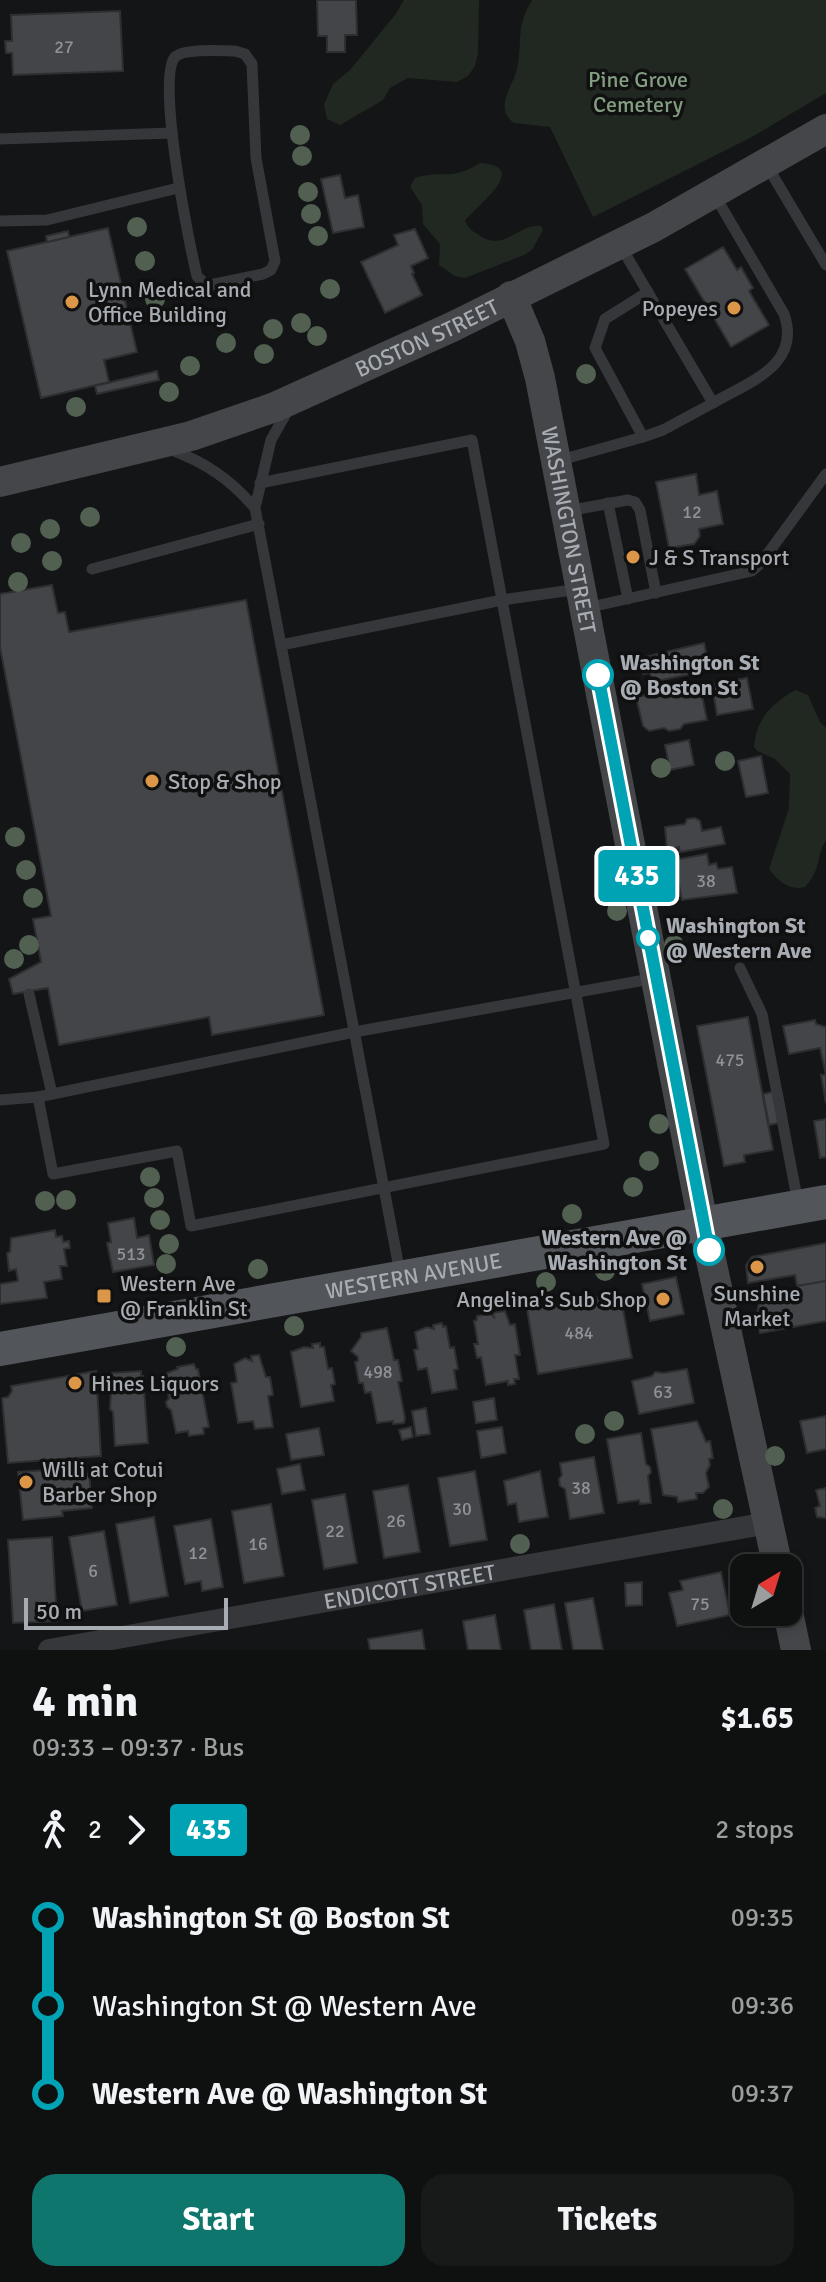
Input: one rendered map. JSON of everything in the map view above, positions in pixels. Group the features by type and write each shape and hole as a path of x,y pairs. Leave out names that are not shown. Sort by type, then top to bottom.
{"main road":[{"name":"BOSTON STREET","path":"0,482 156,444 240,420 297,398 619,245 826,129"},
{"name":"WASHINGTON STREET","path":"511,296 534,352 557,461 703,1223 775,1554"},
{"name":"WESTERN AVENUE","path":"0,1349 812,1204"},
{"path":"791,1626 796,1650"}],"street":[{"name":"ENDICOTT STREET","path":"49,1650 768,1523"}],"lane":[{"path":"235,51 247,56 253,67 256,158 275,258 271,270 216,285 201,281 196,272 178,188 172,133 170,69 175,58 183,53 235,51"},
{"path":"0,139 172,133"},
{"path":"766,164 826,265"},
{"path":"0,221 47,220 178,188"},
{"path":"557,461 643,437 713,403 770,369 787,349 784,314 714,193"},
{"path":"619,245 713,403"},
{"path":"643,437 595,348 605,319 648,292"},
{"path":"297,398 282,416 271,440 255,508 401,1277"},
{"path":"38,1097 53,1174 177,1151 191,1226 604,1144 472,440 260,483"},
{"path":"156,444 193,457 216,470 255,508"},
{"path":"281,645 502,600 628,599 752,571 826,474"},
{"path":"567,512 630,500 639,507 656,593"},
{"path":"608,503 628,599"},
{"path":"92,569 259,524"},
{"path":"740,968 762,1014 812,1204"},
{"path":"0,1100 38,1097 354,1032 656,978"},
{"path":"29,994 52,1094"}],"green space":[{"path":"404,0 479,0 475,66 468,76 457,82 408,78 390,88 383,100 340,125 327,119 324,105 333,84 350,70"},
{"name":"Pine Grove Cemetery","path":"532,0 826,0 826,93 752,137 593,217 550,127 514,123 505,111 506,97 519,59 523,19"},
{"path":"480,163 495,166 501,171 501,179 465,221 469,227 488,240 496,241 533,226 541,226 543,230 532,250 524,255 465,278 455,276 439,265 440,244 423,224 422,205 410,187 415,178 454,174"},
{"path":"795,690 808,695 826,728 826,840 814,874 805,887 799,888 784,884 769,869 789,808 790,774 775,759 754,747 758,728 767,713"}],"building":[{"path":"317,0 356,0 357,35 345,35 345,52 327,52 327,36 318,36"},
{"path":"120,11 123,71 13,75 12,53 6,53 5,41 12,41 11,15"},
{"path":"340,175 345,198 358,195 364,227 333,233 321,179"},
{"name":"Lynn Medical and Office Building","path":"108,228 137,352 104,360 109,382 41,398 7,251"},
{"path":"415,229 428,258 411,266 422,295 385,313 361,262 398,245 394,235"},
{"path":"68,231 69,237 47,242 46,236"},
{"name":"Popeyes","path":"723,247 737,270 741,267 753,288 749,291 769,325 731,347 685,269"},
{"path":"157,371 159,380 97,394 95,386"},
{"path":"696,474 699,495 717,491 723,524 699,529 700,536 694,544 669,548 656,482"},
{"name":"Stop & Shop","path":"52,585 58,613 65,612 69,632 246,600 324,1015 212,1035 209,1017 59,1045 48,988 13,994 9,979 41,962 33,919 51,916 0,647 0,594"},
{"path":"704,643 710,670 652,682 650,673 643,674 640,658"},
{"path":"747,678 753,709 717,715 712,684"},
{"path":"700,685 707,720 684,724 680,729 669,731 664,728 649,731 643,726 636,697"},
{"path":"689,740 694,765 670,770 665,745"},
{"path":"761,756 768,793 746,797 738,761"},
{"path":"687,819 700,821 702,831 721,827 725,844 680,852 679,847 667,850 665,827 685,824"},
{"path":"707,854 709,865 716,863 718,869 732,867 737,893 682,900 674,860"},
{"path":"748,1017 773,1150 744,1155 745,1162 724,1166 697,1026"},
{"path":"815,1020 816,1024 826,1027 826,1075 820,1048 789,1054 783,1026"},
{"path":"821,1075 826,1075 826,1103"},
{"path":"781,1090 787,1121 769,1125 763,1094"},
{"path":"826,1119 826,1157 820,1158 814,1121"},
{"path":"134,1218 137,1238 149,1235 154,1265 113,1272 107,1243 111,1242 108,1223"},
{"path":"55,1230 56,1237 62,1236 63,1242 69,1241 70,1248 64,1249 67,1266 60,1266 62,1279 44,1282 47,1298 0,1304 0,1284 18,1281 16,1269 9,1271 7,1253 10,1252 11,1238"},
{"path":"826,1243 826,1281 797,1286 795,1275 748,1283 746,1265 752,1257"},
{"name":"Angelina's Sub Shop","path":"676,1277 684,1314 650,1321 642,1284"},
{"path":"826,1281 826,1321 760,1333 757,1313 760,1299 787,1292 798,1293 797,1286"},
{"path":"620,1293 632,1358 538,1374 527,1309 566,1302 565,1296 578,1294 579,1300"},
{"path":"505,1311 510,1325 515,1324 520,1355 515,1355 519,1379 514,1379 515,1384 508,1385 508,1381 486,1385 481,1357 477,1358 474,1344 478,1344 474,1321 477,1316 490,1314 494,1317 493,1313"},
{"path":"442,1323 443,1327 446,1326 450,1348 454,1347 458,1369 454,1370 457,1389 432,1393 427,1368 418,1370 414,1350 418,1349 415,1332 427,1327 434,1329 433,1325"},
{"path":"387,1328 402,1381 398,1382 404,1423 377,1423 371,1392 365,1393 363,1383 359,1383 355,1362 358,1357 351,1351 361,1333"},
{"path":"320,1343 320,1347 324,1347 328,1369 332,1368 334,1401 301,1407 291,1352 304,1347 313,1348 312,1344"},
{"path":"259,1355 266,1377 270,1377 273,1395 268,1396 273,1427 255,1429 253,1421 238,1423 231,1383 237,1382 234,1364 245,1358 252,1361 251,1356"},
{"path":"194,1364 198,1369 209,1427 203,1428 204,1434 189,1436 188,1431 176,1433 166,1402 169,1398 165,1374 177,1367"},
{"path":"687,1369 694,1403 639,1414 632,1381 652,1376 655,1372"},
{"path":"96,1371 101,1456 8,1463 2,1398 8,1397 11,1386"},
{"path":"141,1371 148,1443 115,1446 113,1412 110,1409 112,1373"},
{"path":"494,1398 497,1420 476,1423 473,1402"},
{"path":"426,1408 430,1434 416,1436 412,1411"},
{"path":"826,1416 826,1449 807,1453 800,1421"},
{"path":"697,1421 706,1442 710,1441 713,1458 709,1459 706,1473 709,1487 703,1493 696,1493 697,1499 678,1502 677,1497 663,1495 651,1429"},
{"path":"411,1427 413,1437 402,1440 399,1430"},
{"path":"502,1427 506,1453 481,1458 477,1431"},
{"path":"319,1428 324,1455 291,1460 286,1434"},
{"path":"641,1433 646,1464 651,1472 648,1476 651,1503 640,1504 639,1500 618,1503 607,1439"},
{"path":"594,1457 604,1513 570,1519 565,1489 560,1486 560,1463"},
{"path":"300,1464 305,1490 282,1494 277,1469"},
{"path":"61,1469 62,1475 89,1472 92,1508 62,1511 63,1516 23,1520 18,1472"},
{"path":"475,1471 487,1540 450,1546 438,1478"},
{"path":"540,1471 548,1517 519,1522 516,1503 508,1505 504,1481"},
{"path":"408,1485 420,1552 384,1558 373,1491"},
{"path":"826,1488 826,1518 817,1517 815,1508 820,1506 816,1490"},
{"path":"345,1494 357,1563 324,1569 312,1500"},
{"path":"271,1504 284,1576 244,1583 232,1511"},
{"path":"154,1517 168,1596 130,1603 116,1524"},
{"path":"211,1519 223,1587 202,1591 201,1581 185,1584 174,1526"},
{"path":"104,1531 117,1605 82,1611 69,1537"},
{"path":"52,1537 57,1621 13,1623 8,1540"},
{"path":"721,1572 730,1615 677,1626 669,1593 683,1590 680,1581"},
{"path":"642,1582 642,1605 626,1606 625,1583"},
{"path":"593,1598 603,1650 573,1650 565,1603"},
{"path":"554,1604 562,1650 531,1650 524,1610"},
{"path":"495,1615 501,1650 468,1650 463,1621"},
{"path":"422,1630 425,1650 370,1650 368,1639"}],"bus line":[{"name":"435","path":"598,675 709,1250"}],"place":[{"name":"Lynn Medical and Office Building","path":"72,302"},
{"name":"Popeyes","path":"734,308"},
{"name":"J & S Transport","path":"633,557"},
{"name":"Washington St @ Boston St","path":"598,675"},
{"name":"Stop & Shop","path":"152,781"},
{"name":"Washington St @ Western Ave","path":"648,938"},
{"name":"Western Ave @ Washington St","path":"709,1250"},
{"name":"Sunshine Market","path":"757,1267"},
{"name":"Western Ave @ Franklin St","path":"104,1296"},
{"name":"Angelina's Sub Shop","path":"663,1299"},
{"name":"Hines Liquors","path":"75,1383"},
{"name":"Willi at Cotui Barber Shop","path":"26,1482"}]}
